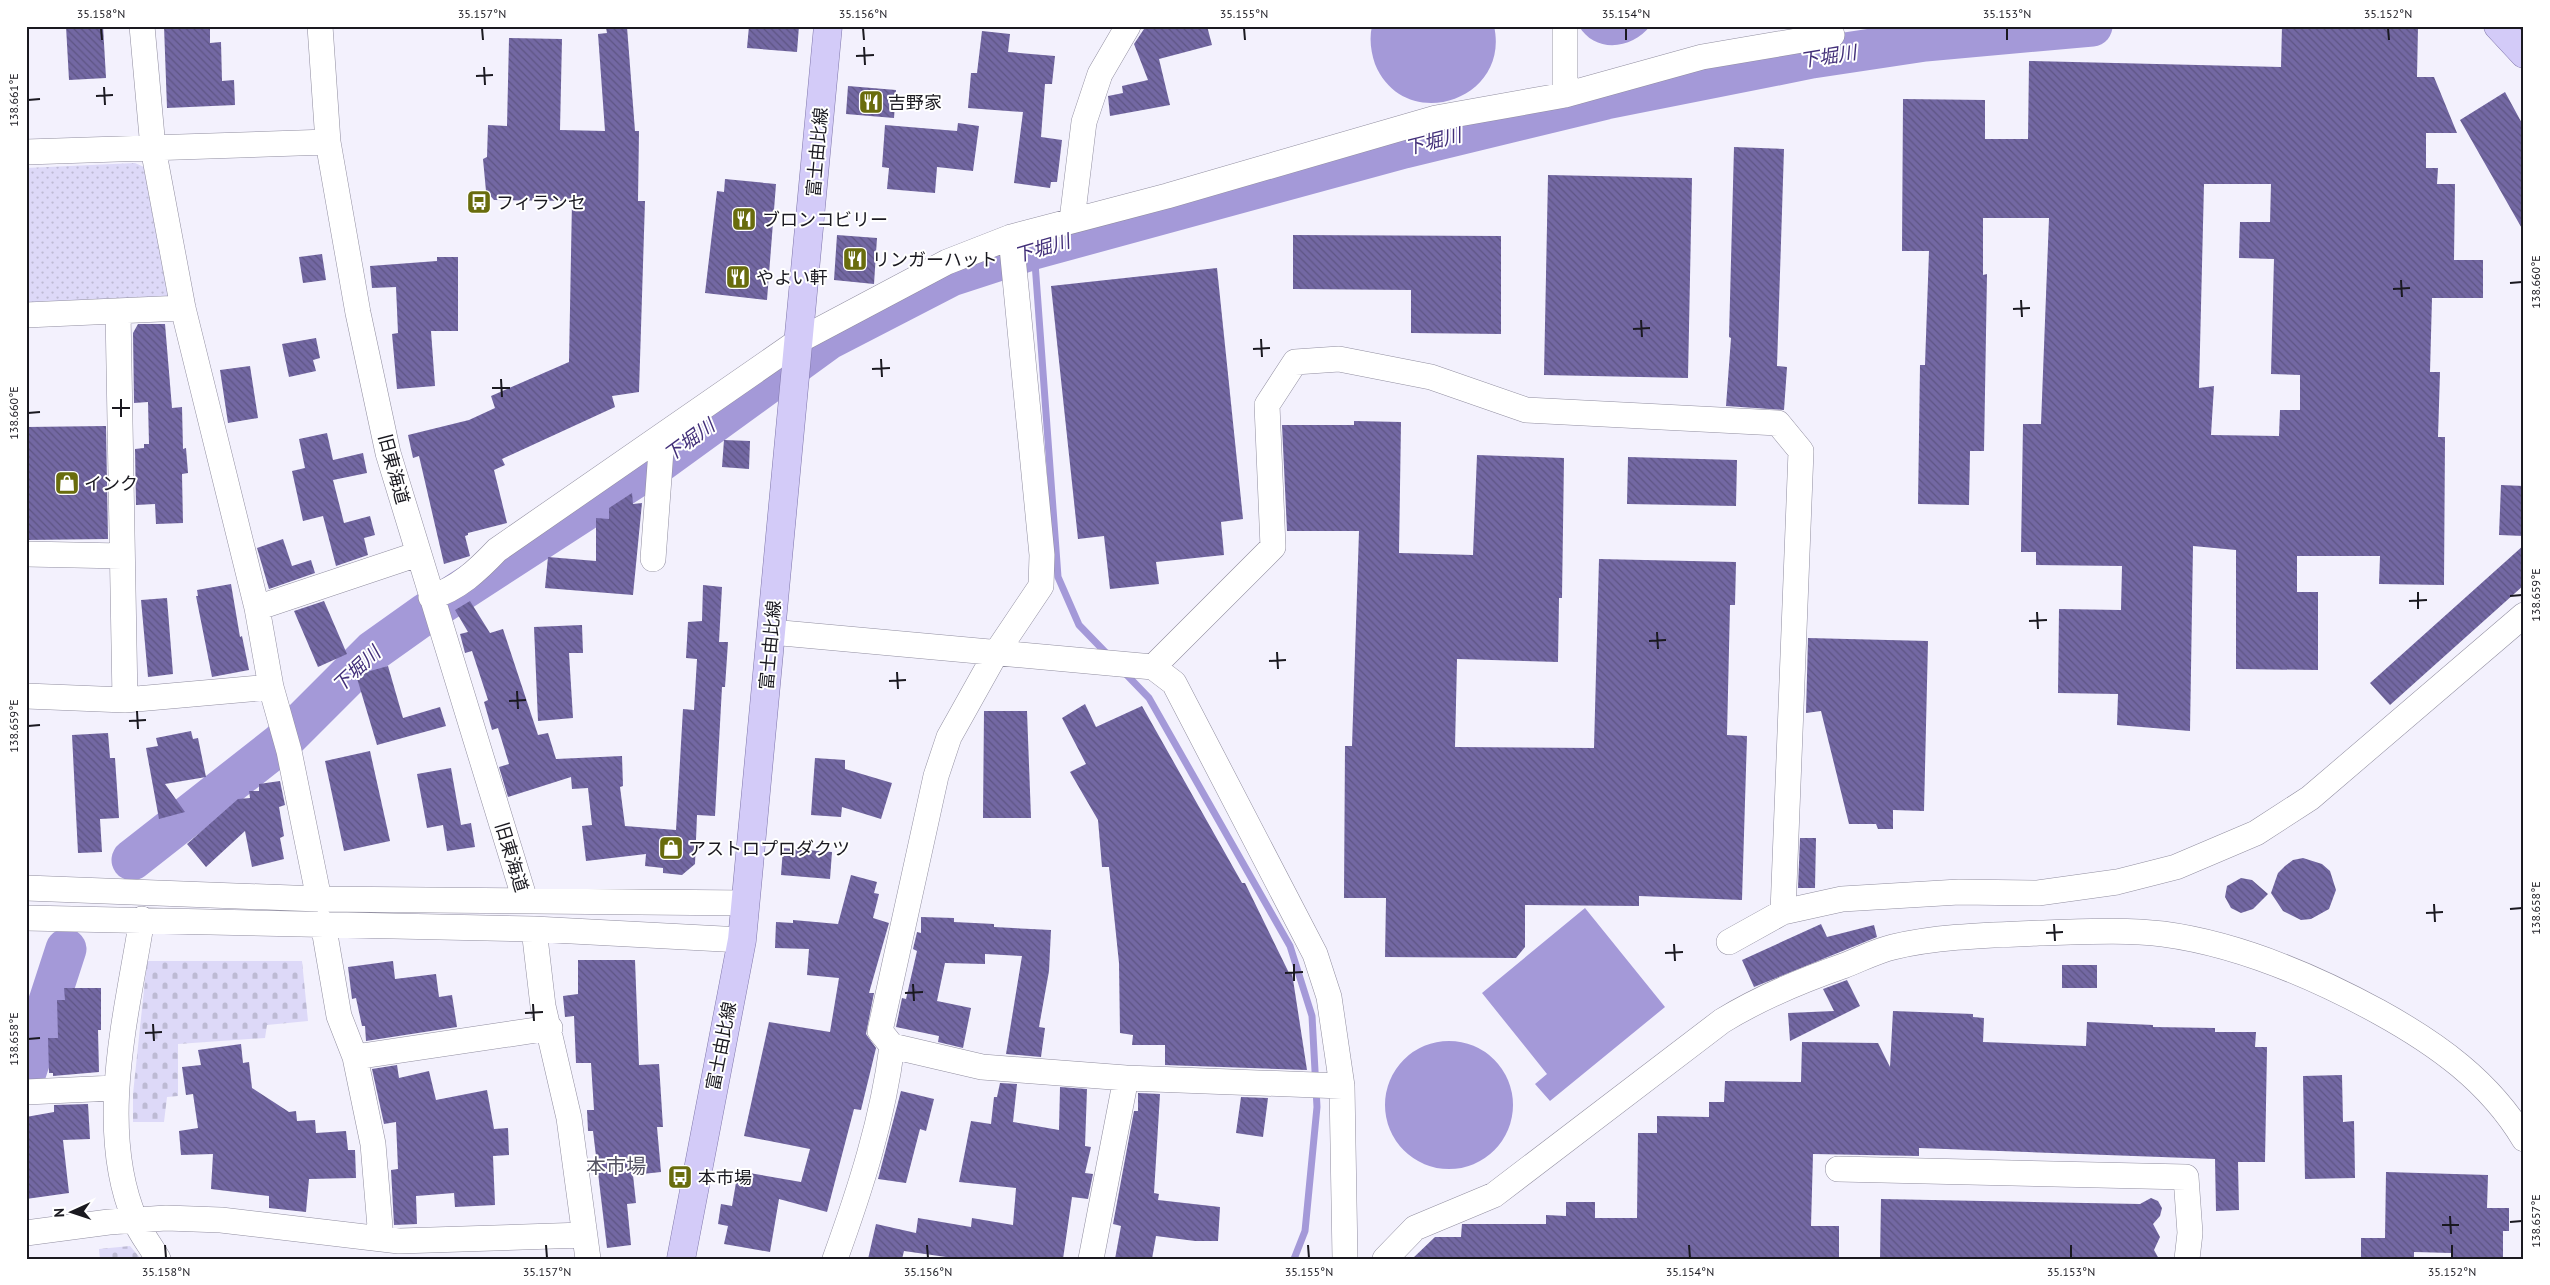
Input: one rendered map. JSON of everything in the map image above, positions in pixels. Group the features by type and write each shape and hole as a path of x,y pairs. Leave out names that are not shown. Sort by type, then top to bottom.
{"main road":[{"name":"富士由比線","path":"681,1259 742,940 800,340 828,26"},
{"path":"2498,26 2524,54"}],"street":[{"path":"142,26 154,148 183,308 257,608 271,687 289,751 319,899"},
{"name":"旧東海道","path":"320,26 328,142 358,313 388,453 525,900"},
{"path":"1072,220 1084,122 1100,74 1128,26"},
{"path":"1565,26 1565,95"},
{"path":"434,605 447,592 478,570 497,550 800,340 946,262 1011,237 1167,196 1436,118 1565,95 1702,56 1832,35"},
{"path":"26,152 328,142"},
{"path":"1011,237 1042,555 1040,586 996,653 949,737 936,776 880,1031 892,1046 982,1067 1126,1078 1337,1086"},
{"path":"26,315 183,308"},
{"path":"118,311 125,700"},
{"path":"1144,666 1273,547 1267,405 1295,362 1339,358 1430,377 1526,410 1778,423 1801,451 1782,912"},
{"path":"653,559 662,437"},
{"path":"26,554 122,556"},
{"path":"257,608 418,554"},
{"path":"1729,942 1782,912 1842,899 1959,892 2038,892 2117,882 2176,868 2256,833 2310,798 2524,615"},
{"path":"771,632 1144,666 1174,683 1315,954 1329,997 1337,1086 1345,1259"},
{"path":"26,696 125,700 271,687"},
{"path":"26,888 319,899 746,903"},
{"path":"26,918 142,919 534,929 742,940"},
{"path":"142,919 115,1088 118,1161 135,1220 158,1259"},
{"path":"323,923 339,1016 355,1057 373,1144 381,1239"},
{"path":"26,1233 166,1218 222,1220 399,1241 586,1247 569,1118 550,1028 543,1006 534,929"},
{"path":"1385,1259 1415,1228 1494,1195 1722,1020 1780,989 1893,947 1978,935 2106,931 2164,934 2229,949 2303,974 2354,998 2410,1029 2458,1062 2509,1114 2524,1139"},
{"path":"355,1057 550,1028"},
{"path":"834,1259 860,1192 888,1075 892,1046"},
{"path":"1091,1259 1126,1078"},
{"path":"26,1092 115,1088"},
{"path":"1838,1169 2186,1177 2190,1233 2187,1259"}],"green space":[{"path":"135,163 146,168 172,285 168,298 26,304 26,168"},
{"path":"147,961 302,961 308,1021 267,1025 265,1038 178,1044 178,1096 167,1097 164,1122 133,1122 133,1094"},
{"path":"130,1246 141,1259 100,1259 99,1249"}],"shaded area":[{"path":"1372,26 1494,26 1495,52 1487,74 1471,90 1452,100 1430,103 1408,99 1389,86 1375,64 1371,45"},
{"path":"1579,26 1650,26 1634,40 1614,45 1594,41"},
{"path":"1585,908 1665,1007 1550,1101 1535,1084 1547,1074 1482,993"},
{"path":"1449,1041 1474,1045 1495,1059 1509,1080 1513,1105 1509,1130 1495,1151 1474,1165 1449,1169 1424,1165 1403,1151 1389,1130 1385,1105 1389,1080 1403,1059 1424,1045"}],"building":[{"path":"66,26 103,26 106,78 69,80"},
{"path":"164,26 210,26 210,43 221,42 222,81 234,80 235,105 167,108"},
{"path":"749,26 799,26 797,52 747,48"},
{"path":"1146,26 1207,26 1212,45 1159,59 1170,105 1110,116 1108,96 1123,93 1122,86 1148,80 1134,44"},
{"path":"2282,26 2418,27 2417,77 2434,77 2457,133 2426,133 2426,168 2438,168 2437,184 2455,184 2454,260 2483,260 2483,298 2432,298 2430,372 2440,372 2438,437 2445,437 2444,585 2379,584 2380,556 2297,556 2297,592 2318,592 2318,670 2236,669 2236,550 2193,546 2190,731 2117,725 2118,694 2058,693 2059,609 2121,610 2122,566 2036,565 2036,552 2021,552 2023,424 2041,424 2049,218 1983,218 1983,275 1987,274 1984,451 1970,451 1969,505 1918,504 1920,365 1925,365 1929,251 1902,251 1903,99 1985,100 1985,139 2028,139 2029,61 2281,67","holes":["2204,184 2271,184 2270,222 2240,222 2239,258 2274,259 2271,374 2300,375 2300,410 2280,410 2279,436 2211,435 2214,386 2199,388"]},
{"path":"627,27 635,131 639,131 638,201 645,201 639,392 612,396 615,407 502,459 505,465 494,470 507,523 468,533 465,536 470,556 444,564 419,456 413,458 408,435 469,420 495,408 491,396 569,362 572,201 494,200 486,191 483,159 487,157 488,125 507,126 509,38 562,39 560,130 605,131 598,34 607,33 606,28"},
{"path":"982,31 1010,34 1008,52 1055,56 1052,84 1045,84 1041,137 1062,140 1057,182 1051,182 1050,188 1014,183 1023,112 968,108 971,73 977,73"},
{"name":"吉野家","path":"848,86 896,90 894,118 846,114"},
{"path":"2505,92 2524,127 2524,232 2460,120"},
{"path":"958,123 979,126 973,171 937,167 935,193 887,189 889,168 882,167 885,125 957,131"},
{"path":"1734,147 1784,149 1777,366 1787,367 1784,410 1726,406 1731,338 1729,337"},
{"path":"1548,175 1692,178 1688,378 1544,375"},
{"path":"725,179 776,184 767,300 705,293 717,191 724,192"},
{"name":"リンガーハット","path":"837,235 877,238 874,284 834,280"},
{"path":"1293,235 1501,236 1501,334 1411,333 1411,290 1293,289"},
{"path":"322,254 326,280 303,283 299,257"},
{"path":"437,257 458,257 458,331 431,331 435,386 397,389 392,334 398,333 396,287 372,288 370,266 437,261"},
{"path":"1217,268 1243,519 1221,522 1224,555 1156,562 1159,584 1110,589 1104,536 1078,539 1051,286"},
{"path":"138,324 165,324 172,408 182,407 183,449 186,448 188,473 182,474 183,523 156,524 155,504 136,505 135,449 144,448 144,444 149,444 148,402 134,403 133,333"},
{"path":"316,338 320,358 313,360 316,371 289,377 282,344"},
{"path":"250,366 258,418 228,423 220,370"},
{"path":"1354,421 1401,422 1399,553 1473,555 1477,455 1564,458 1562,598 1559,598 1558,662 1457,659 1455,747 1594,748 1599,559 1736,562 1735,605 1730,605 1727,735 1747,736 1742,900 1639,896 1639,906 1525,905 1525,947 1516,958 1385,957 1386,898 1344,898 1345,746 1352,746 1359,531 1287,531 1282,425 1354,425"},
{"name":"インク","path":"106,426 108,539 26,540 26,427"},
{"path":"327,433 333,460 363,453 367,473 333,480 344,523 370,516 375,535 364,538 368,555 336,566 323,516 303,521 292,471 305,468 299,439"},
{"path":"724,440 750,441 749,469 722,467"},
{"path":"1628,457 1737,460 1736,506 1627,504"},
{"path":"2501,485 2524,486 2524,536 2499,535"},
{"path":"632,493 633,504 642,503 633,595 545,588 548,557 596,561 596,518 609,519 609,508"},
{"path":"283,539 292,566 311,560 315,573 269,589 257,548"},
{"path":"2524,545 2524,585 2390,705 2370,683"},
{"path":"231,584 240,637 242,636 249,670 212,677 196,596 198,596 197,590"},
{"path":"703,585 722,587 719,642 728,642 725,687 722,687 715,816 697,815 695,864 682,875 663,873 663,868 645,866 646,854 586,861 582,826 592,825 588,788 572,789 571,777 508,797 499,767 509,764 498,728 492,730 484,702 488,700 472,651 465,653 460,634 468,632 455,610 470,601 490,633 503,629 538,735 548,733 556,759 622,756 623,786 620,787 625,826 676,830 683,709 694,710 697,659 686,658 688,622 702,621"},
{"path":"167,598 173,674 148,677 141,600"},
{"path":"324,601 347,654 318,667 294,611"},
{"path":"582,625 583,653 569,653 573,718 538,721 534,627"},
{"path":"1808,638 1928,641 1924,811 1893,810 1893,829 1878,829 1876,824 1849,824 1821,711 1806,713"},
{"path":"388,666 403,718 440,707 446,726 377,745 356,675"},
{"path":"1085,704 1096,727 1142,706 1242,883 1245,883 1289,973 1292,973 1307,1070 1165,1065 1165,1045 1132,1045 1133,1035 1120,1033 1119,963 1109,867 1102,867 1098,820 1070,772 1086,764 1062,718"},
{"path":"984,711 1027,711 1031,818 983,818"},
{"path":"191,731 193,739 198,738 206,777 165,784 185,812 159,819 146,748 158,746 156,738"},
{"path":"108,733 110,758 115,758 119,818 100,819 102,852 78,853 72,735"},
{"path":"370,751 390,841 344,851 325,761"},
{"path":"815,758 845,760 845,769 892,783 881,819 842,807 841,817 811,815"},
{"path":"451,768 461,825 471,823 475,847 447,851 443,825 427,828 417,774"},
{"path":"280,781 285,805 279,807 284,836 280,838 284,859 252,867 245,831 206,867 187,844 238,799 250,798 249,791 259,791 259,784"},
{"path":"1800,838 1816,838 1815,888 1798,888"},
{"path":"783,848 832,852 830,879 781,875"},
{"path":"2303,858 2322,864 2330,871 2336,890 2329,909 2311,919 2301,920 2283,911 2271,893 2278,873 2293,860"},
{"path":"851,875 877,882 874,893 879,894 873,918 889,923 869,993 874,993 866,1034 876,1048 861,1110 854,1109 827,1212 779,1199 770,1252 724,1244 728,1226 718,1224 721,1204 732,1206 738,1171 801,1182 810,1149 744,1136 769,1022 830,1032 839,978 807,975 809,949 775,948 776,922 793,923 793,920 838,924"},
{"path":"2241,878 2252,880 2268,894 2253,909 2241,913 2231,908 2225,897 2227,886"},
{"path":"921,917 954,918 954,922 994,924 994,927 1051,930 1049,971 1039,1027 1045,1028 1041,1057 1006,1054 1022,956 985,954 985,964 945,963 937,1001 971,1008 963,1048 938,1042 939,1036 896,1027 902,998 906,999 917,951 913,949 917,932 921,933"},
{"path":"1821,924 1827,937 1874,925 1877,937 1754,987 1742,960"},
{"path":"578,960 635,960 639,1065 659,1064 663,1127 657,1127 661,1172 633,1175 636,1203 627,1204 631,1245 607,1248 593,1131 588,1131 587,1110 594,1110 591,1063 576,1063 574,1016 565,1017 563,996 578,994"},
{"path":"393,961 395,979 436,974 439,997 452,995 457,1027 366,1041 365,1026 362,1026 356,998 352,999 348,967"},
{"path":"2062,965 2097,965 2097,988 2062,988"},
{"path":"1847,980 1860,1006 1790,1041 1788,1013 1834,1011 1823,989"},
{"path":"64,988 101,988 101,1030 98,1030 99,1072 53,1076 53,1073 49,1073 48,1038 58,1038 57,1000 65,1000"},
{"path":"1893,1011 1973,1014 1973,1017 1984,1018 1983,1042 2086,1046 2087,1022 2153,1025 2153,1027 2215,1028 2215,1032 2256,1032 2255,1047 2267,1047 2265,1162 2238,1162 2239,1210 2216,1211 2215,1159 1919,1148 1919,1156 1813,1154 1811,1226 1839,1226 1839,1259 1412,1259 1435,1237 1461,1237 1462,1224 1546,1224 1546,1215 1566,1216 1566,1202 1595,1202 1595,1218 1637,1218 1638,1133 1657,1133 1657,1116 1709,1117 1709,1102 1724,1102 1725,1081 1801,1082 1802,1042 1878,1043 1890,1067"},
{"path":"241,1044 243,1063 249,1062 252,1088 289,1112 296,1111 297,1121 315,1120 316,1133 346,1131 348,1150 355,1150 356,1178 309,1179 306,1212 269,1208 269,1196 211,1189 213,1154 181,1155 179,1131 198,1128 193,1094 186,1095 182,1067 201,1065 198,1050"},
{"path":"397,1065 399,1078 429,1071 436,1100 487,1090 494,1129 508,1128 509,1155 493,1156 495,1205 455,1207 454,1193 416,1196 417,1224 394,1225 391,1170 398,1169 396,1122 384,1124 372,1069"},
{"path":"2342,1075 2343,1122 2354,1121 2355,1178 2305,1179 2303,1076"},
{"path":"1000,1083 1017,1084 1013,1122 1059,1130 1060,1087 1087,1089 1085,1146 1091,1147 1085,1173 1093,1174 1088,1199 1072,1197 1063,1259 946,1259 946,1257 904,1251 902,1259 868,1259 876,1224 916,1233 918,1218 971,1227 972,1218 1013,1225 1016,1188 959,1182 971,1121 991,1124 994,1097 997,1097"},
{"path":"901,1091 934,1099 926,1131 920,1129 906,1183 878,1179"},
{"path":"1138,1093 1160,1094 1154,1193 1159,1194 1158,1200 1220,1207 1218,1241 1195,1241 1156,1236 1152,1259 1115,1259 1121,1226 1113,1224 1134,1111 1138,1111"},
{"path":"1241,1097 1268,1098 1263,1137 1236,1133"},
{"path":"88,1104 90,1139 63,1140 69,1193 26,1199 26,1117 54,1112 54,1105"},
{"path":"2386,1172 2488,1175 2487,1208 2509,1208 2509,1231 2503,1231 2503,1257 2451,1257 2451,1253 2414,1252 2414,1259 2361,1257 2361,1238 2385,1238"},
{"path":"2151,1198 2158,1201 2162,1208 2160,1216 2153,1224 2160,1237 2154,1250 2159,1259 1880,1259 1881,1199 2140,1204"}],"waterway":[{"name":"下堀川","path":"132,860 280,744 373,651 425,614 661,461 829,339 951,276 1034,249 1404,148 1606,99 1812,58 1925,41 2092,26"},
{"path":"1034,249 1058,577 1079,625 1109,656"},
{"path":"1123,671 1149,698 1290,946 1312,1016 1317,1107 1305,1231 1294,1259"},
{"name":"下堀川","path":"26,1072 66,949"}],"place":[{"name":"吉野家","path":"871,102"},
{"name":"フィランセ","path":"479,202"},
{"name":"ブロンコビリー","path":"744,219"},
{"name":"リンガーハット","path":"855,259"},
{"name":"やよい軒","path":"738,277"},
{"name":"インク","path":"67,483"},
{"name":"アストロプロダクツ","path":"671,848"},
{"name":"本市場","path":"680,1177"}],"district":[{"name":"本市場","path":"616,1166"}]}
